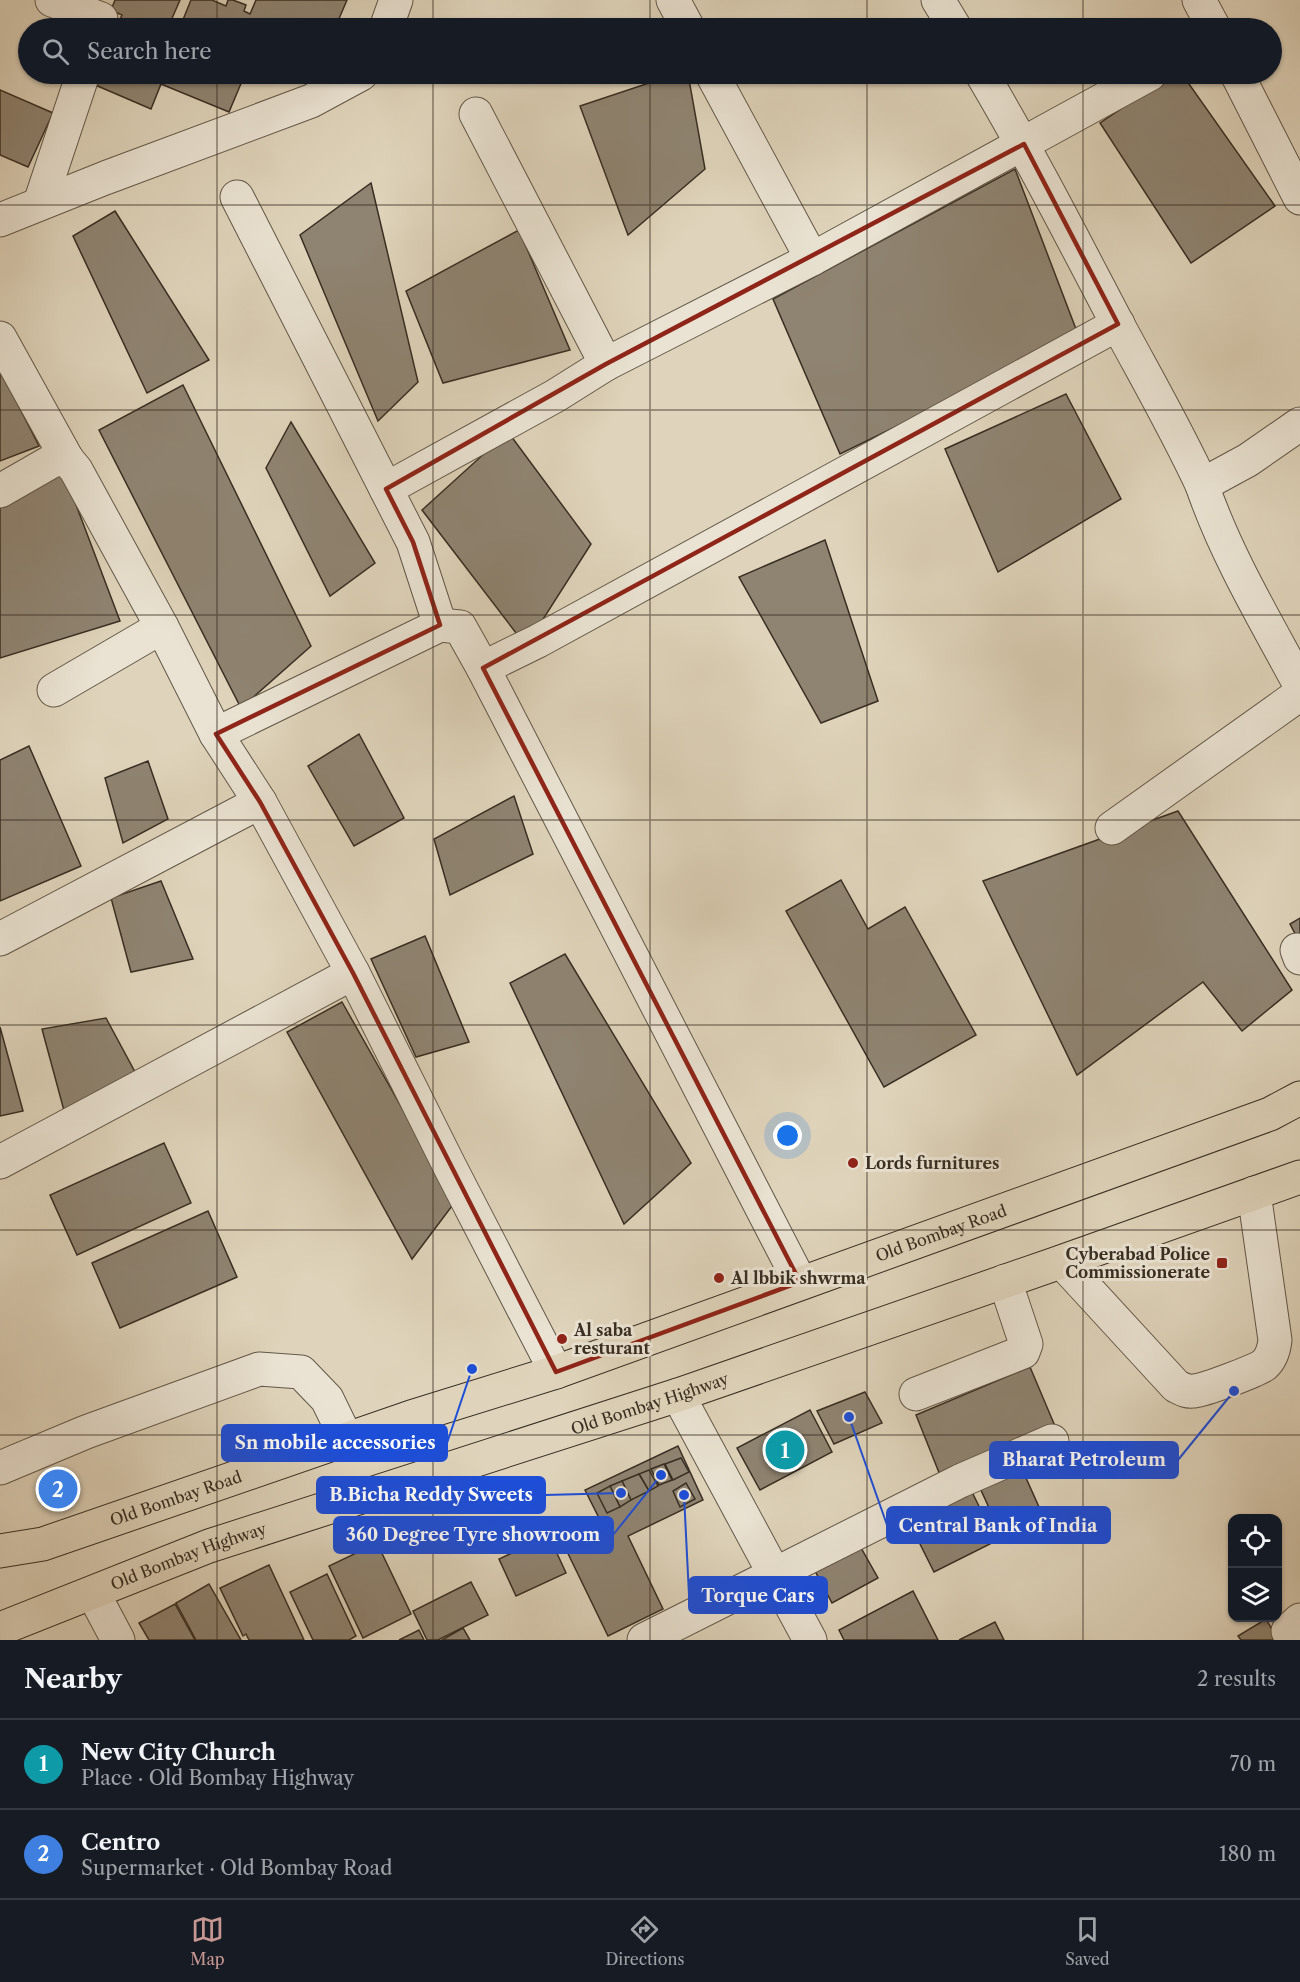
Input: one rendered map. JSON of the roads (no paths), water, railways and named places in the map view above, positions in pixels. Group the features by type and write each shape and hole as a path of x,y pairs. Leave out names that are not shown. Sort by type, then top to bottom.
{"main road":[{"name":"Old Bombay Road","path":"0,1551 43,1544 347,1440 556,1372 1270,1114 1300,1098"},
{"name":"Old Bombay Highway","path":"0,1629 209,1546 678,1395 1300,1177"},
{"path":"0,1563 43,1544"}],"street":[{"path":"52,0 102,16"},
{"path":"390,18 396,0"},
{"path":"673,0 683,18"},
{"path":"938,0 949,18"},
{"path":"1199,0 1209,18"},
{"path":"40,203 80,84"},
{"path":"0,220 311,101 342,84"},
{"path":"717,84 812,259"},
{"path":"988,84 1024,144 1181,441 1202,485 1210,510 1243,578 1300,685"},
{"path":"386,489 555,396 606,364 812,259 1132,84"},
{"path":"1242,84 1300,198"},
{"path":"476,114 606,364"},
{"path":"237,197 413,542 440,625"},
{"path":"483,668 538,641 1118,324"},
{"path":"0,338 162,627 216,734 260,802 354,973 450,1167 556,1372"},
{"path":"1202,485 1248,460 1300,424"},
{"path":"0,491 54,460 67,459"},
{"path":"216,734 440,625 460,627 800,1282"},
{"path":"54,690 162,627"},
{"path":"1112,828 1300,694"},
{"path":"0,939 260,802"},
{"path":"0,1162 354,973"},
{"path":"1062,1262 1176,1386 1185,1391 1205,1388 1263,1366 1274,1349 1275,1340 1254,1193"},
{"path":"916,1394 1023,1352 1026,1344 1005,1281"},
{"path":"0,1468 86,1432 259,1369 301,1372 327,1399 347,1440"},
{"path":"678,1395 810,1640"},
{"path":"644,1640 960,1481 1052,1441"},
{"path":"93,1593 118,1640"}],"place":[{"name":"Lords furnitures","path":"853,1163"},
{"name":"Cyberabad Police Commissionerate","path":"1222,1263"},
{"name":"Al lbbik shwrma","path":"719,1278"},
{"name":"Al saba resturant","path":"562,1339"},
{"name":"Sn mobile accessories","path":"472,1369"},
{"name":"Bharat Petroleum","path":"1234,1391"},
{"name":"Central Bank of India","path":"849,1417"},
{"name":"New City Church","path":"785,1450"},
{"name":"360 Degree Tyre showroom","path":"661,1475"},
{"name":"Centro","path":"58,1489"},
{"name":"B.Bicha Reddy Sweets","path":"621,1493"},
{"name":"Torque Cars","path":"684,1495"}]}
